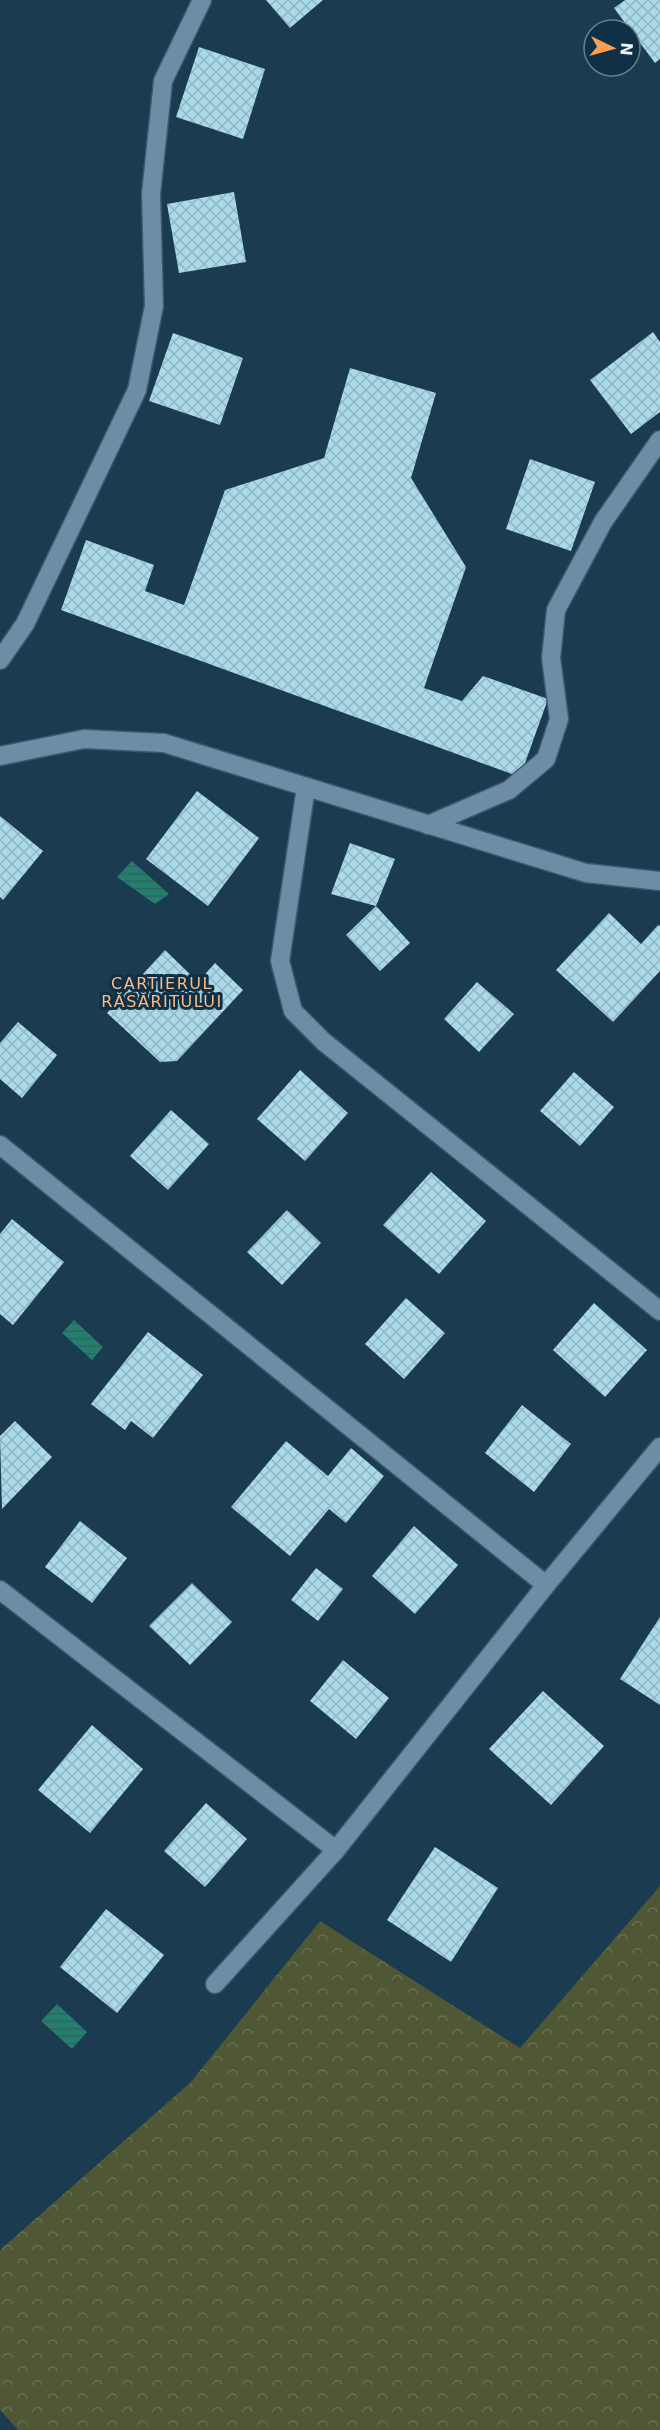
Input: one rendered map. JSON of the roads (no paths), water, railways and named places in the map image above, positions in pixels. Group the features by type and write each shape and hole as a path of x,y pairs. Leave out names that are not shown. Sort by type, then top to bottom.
{"street":[{"path":"0,660 25,624 137,390 154,306 151,194 163,81 202,0"},
{"path":"428,825 509,790 546,759 559,719 551,658 556,610 603,522 660,440"},
{"path":"0,756 84,739 164,743 586,873 660,881"},
{"path":"306,787 280,961 293,1011 324,1042 660,1311"},
{"path":"0,1145 546,1586"},
{"path":"215,1984 336,1850 660,1447"},
{"path":"0,1590 336,1850"}],"district":[{"name":"CARTIERUL RĂSĂRITULUI","path":"162,992"}]}
